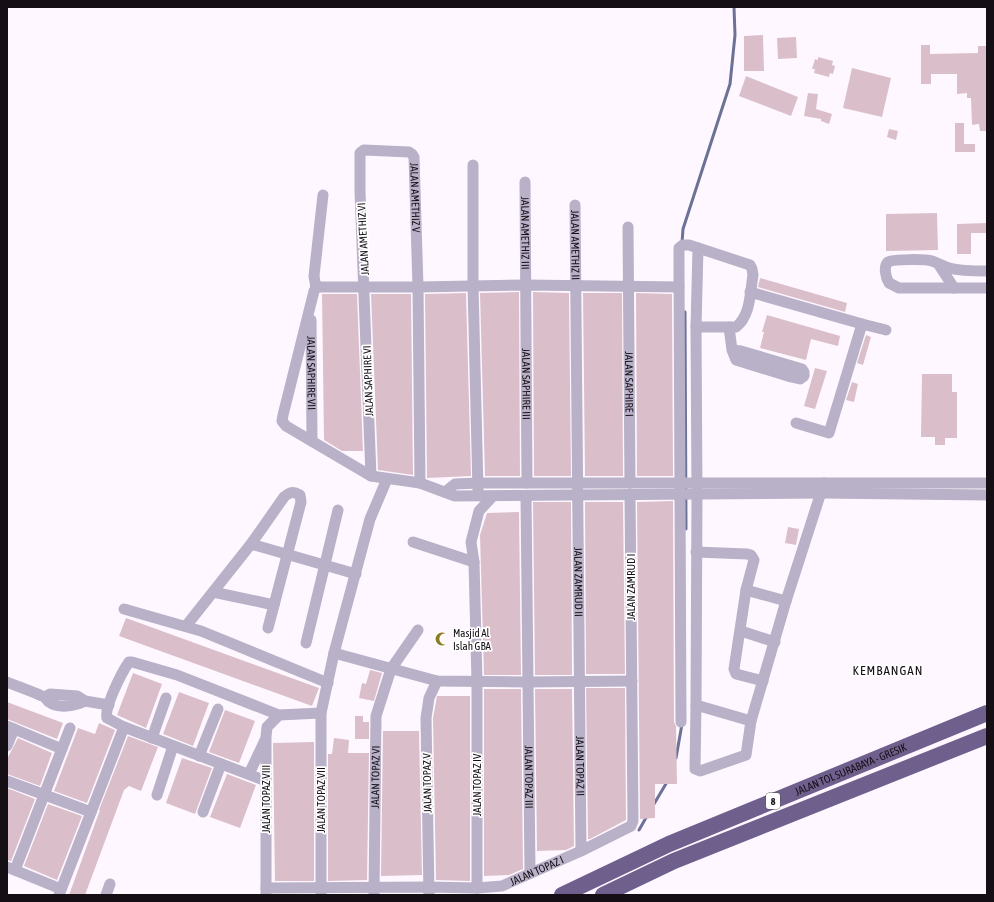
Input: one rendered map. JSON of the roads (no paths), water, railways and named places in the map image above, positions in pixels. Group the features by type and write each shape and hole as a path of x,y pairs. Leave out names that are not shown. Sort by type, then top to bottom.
{"highway":[{"name":"JALAN TOL SURABAYA - GRESIK","path":"562,895 669,844 987,713"},
{"name":"JALAN TOL SURABAYA - GRESIK","path":"603,895 674,862 987,736"}],"street":[{"name":"JALAN AMETHIZ V","path":"360,192 360,153 362,151 409,152 412,154 414,157 418,287"},
{"path":"473,166 473,285 478,496"},
{"name":"JALAN AMETHIZ III","path":"525,182 526,285"},
{"name":"JALAN AMETHIZ VI","path":"360,192 365,286"},
{"path":"323,195 314,276 316,288 283,414 282,421 286,426 371,476 420,483 455,496 630,494 688,488"},
{"name":"JALAN AMETHIZ II","path":"575,205 577,483"},
{"name":"JALAN SAPHIRE I","path":"628,227 630,483"},
{"path":"696,327 736,327 743,320 747,312 753,275 751,266 698,248 683,245 679,248 679,287 688,488 689,564 696,705 695,769 698,771 746,755 751,721 786,601 823,488"},
{"path":"681,722 689,564 696,552 688,488 696,327 698,248"},
{"path":"987,271 951,268 931,261 891,261 886,266 886,278 889,283 899,288 987,288"},
{"path":"939,265 954,288"},
{"path":"316,288 473,285 628,285 679,287"},
{"name":"JALAN SAPHIRE III","path":"526,285 527,483"},
{"name":"JALAN SAPHIRE VI","path":"365,286 371,476"},
{"path":"418,287 420,483"},
{"path":"750,292 886,330"},
{"name":"JALAN SAPHIRE VII","path":"311,305 312,441"},
{"path":"796,423 829,433 862,324"},
{"path":"730,327 732,350 736,360 791,377 800,379 804,376 802,369 737,350 732,350"},
{"name":"JALAN TOPAZ VII","path":"321,891 321,712 334,653 370,520 387,479"},
{"path":"445,492 455,484 478,483 630,483 688,488 823,488 987,483"},
{"name":"JALAN ZAMRUD II","path":"577,483 579,682"},
{"path":"823,488 987,496"},
{"path":"186,626 251,544 284,497 289,493 295,492 300,495 301,502 268,628"},
{"name":"JALAN ZAMRUD I","path":"630,494 632,680"},
{"name":"JALAN TOPAZ IV","path":"477,888 477,682 474,562 471,542 479,511 493,496"},
{"name":"JALAN TOPAZ III","path":"526,496 530,872"},
{"path":"306,643 338,510"},
{"path":"413,542 474,562"},
{"path":"251,544 356,574"},
{"path":"696,552 747,554 751,555 754,560 746,590 734,672 736,674 763,681"},
{"path":"746,590 786,601"},
{"path":"213,592 274,606"},
{"path":"124,609 202,631 328,683"},
{"name":"JALAN TOPAZ VI","path":"374,891 376,716 391,669 418,630"},
{"path":"740,631 775,642"},
{"path":"334,653 437,681 579,682 632,680"},
{"path":"266,781 124,727 107,718 106,712 122,672 129,662 176,675 279,715 321,712"},
{"name":"JALAN TOPAZ I","path":"266,891 428,891 502,886 530,872 581,851 631,826 633,822 632,680"},
{"name":"JALAN TOPAZ V","path":"428,891 426,718 429,698 437,681"},
{"path":"7,682 45,697 50,694 76,696 85,701 109,705"},
{"name":"JALAN TOPAZ II","path":"579,682 581,851"},
{"path":"152,738 166,698"},
{"path":"696,705 751,721"},
{"path":"199,756 218,709"},
{"name":"JALAN TOPAZ VIII","path":"266,891 266,737 267,727 279,715"},
{"path":"7,746 10,727 62,748"},
{"path":"70,728 45,795 11,869 60,892 124,727"},
{"path":"249,774 266,737"},
{"path":"157,794 173,746"},
{"path":"203,812 221,764"},
{"path":"7,781 91,812"},
{"path":"106,895 110,884"}],"waterway":[{"path":"682,243 683,229 730,84 735,35 734,7"},
{"path":"685,312 686,529"},
{"path":"676,758 682,724"},
{"path":"654,804 667,782"},
{"path":"639,830 647,816"}],"place":[{"name":"Masjid Al Islah GBA","path":"442,639"}],"district":[{"name":"KEMBANGAN","path":"888,670"}]}
